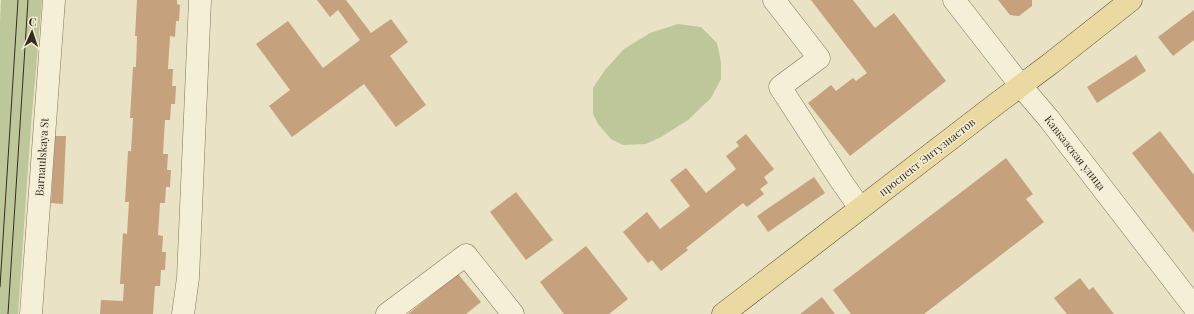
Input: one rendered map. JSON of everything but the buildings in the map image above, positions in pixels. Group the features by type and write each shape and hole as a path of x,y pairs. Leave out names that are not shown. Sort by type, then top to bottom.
{"main road":[{"name":"проспект Энтузиастов","path":"723,314 1131,0"}],"street":[{"name":"Barnaulskaya St","path":"31,314 54,0"},
{"path":"183,314 188,278 200,0"},
{"path":"774,0 819,58 780,86 860,208"},
{"name":"Кавказская улица","path":"954,0 1021,86 1049,119 1194,307"},
{"path":"387,314 466,255 513,314"}],"green space":[{"path":"1,0 42,0 31,125 18,314 0,314"},
{"path":"678,24 701,27 717,43 721,62 721,79 711,98 688,120 661,137 646,144 623,145 611,139 598,124 593,114 593,88 605,70 624,49 650,33"}],"tram line":[{"path":"0,287 18,0"},
{"path":"8,314 28,0"}]}
